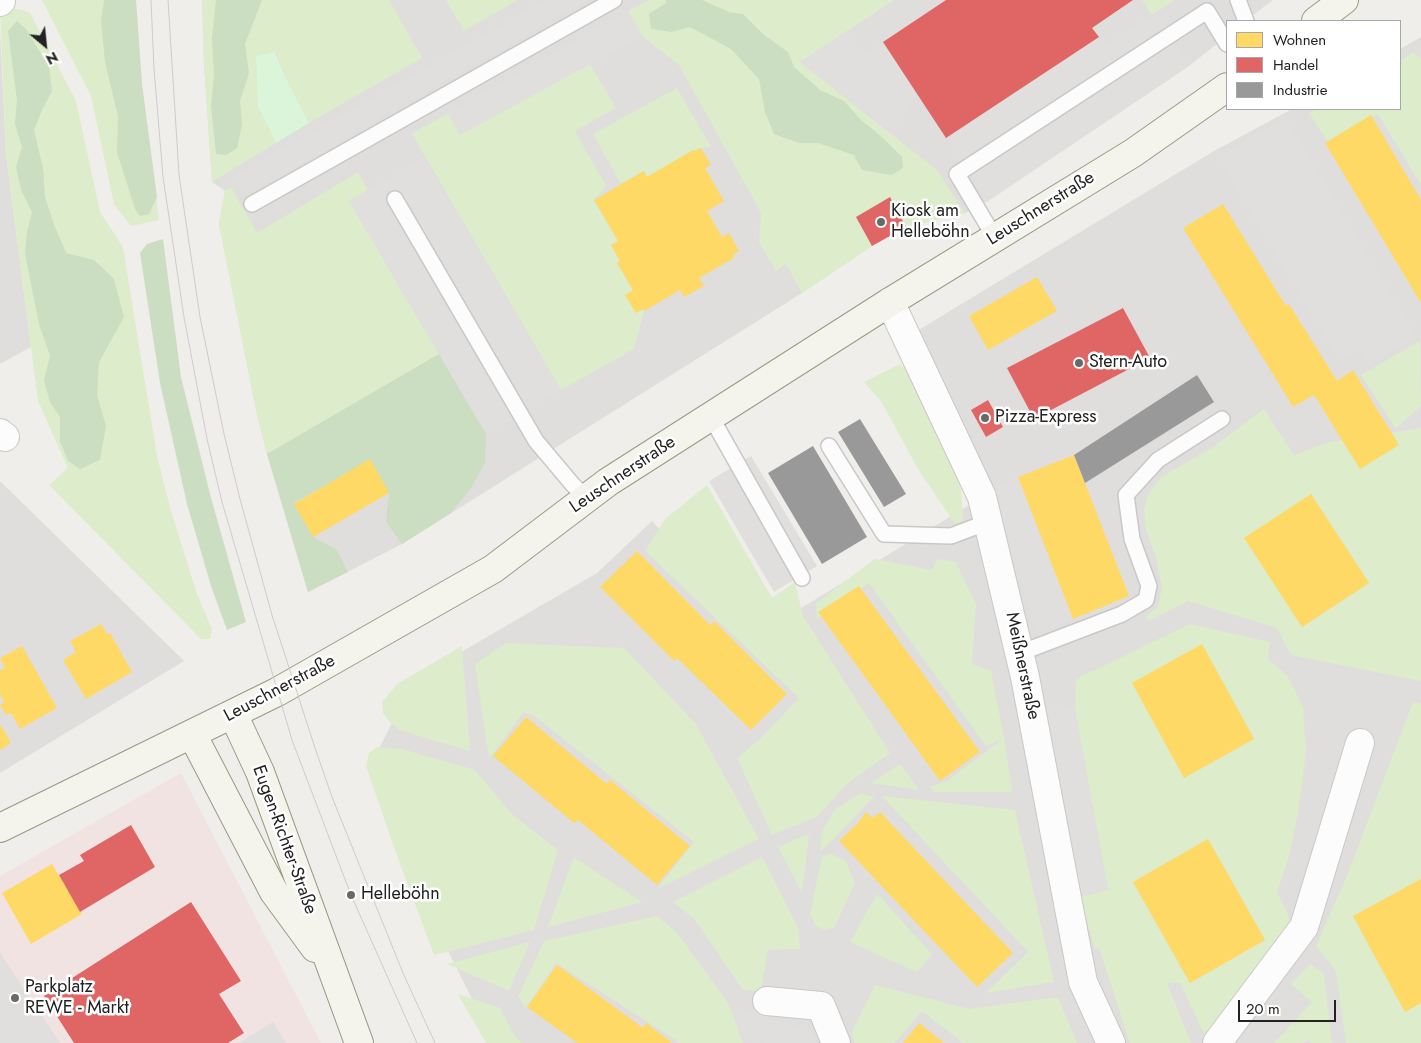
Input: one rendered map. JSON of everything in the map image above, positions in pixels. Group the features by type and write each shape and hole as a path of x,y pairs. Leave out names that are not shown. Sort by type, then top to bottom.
{"main road":[{"path":"1317,20 1344,0"},
{"name":"Leuschnerstraße","path":"0,828 277,692 493,568 608,482 890,302 1133,153 1226,88"},
{"name":"Eugen-Richter-Straße","path":"233,714 260,772 359,1043"},
{"name":"Eugen-Richter-Straße","path":"192,734 274,892 331,969"}],"street":[{"name":"Meißnerstraße","path":"890,302 982,497 1020,653 1083,982 1111,1043"},
{"path":"1217,1043 1304,928 1360,743"},
{"path":"767,1002 821,1006 836,1043"}],"lane":[{"path":"252,204 614,0"},
{"path":"1238,0 1246,20"},
{"path":"995,238 957,174 1207,11 1226,42"},
{"path":"395,199 536,441 573,485 587,498"},
{"path":"712,417 802,578"},
{"path":"1020,653 1122,614 1146,600 1149,586 1132,539 1126,495 1158,460 1222,419"},
{"path":"830,446 884,534 951,536 988,522"}],"shaded area":[{"path":"202,0 1273,0 1246,20 1226,20 1226,37 1189,66 988,201 965,213 906,227 872,246 802,293 402,544 308,592 267,454 256,410 219,224 225,191 212,182 204,65"},
{"path":"546,0 587,0 246,196 235,176"},
{"path":"946,0 997,0 898,65 917,93 892,133 800,62 847,31 864,55"},
{"path":"628,11 642,36 460,135 448,113"},
{"path":"1156,13 1189,66 988,201 946,138 1099,37 1104,46"},
{"path":"0,29 6,154 31,347 0,364"},
{"path":"1421,37 1421,1043 494,1043 450,955 373,761 413,680 597,573 652,521 759,634 982,497 907,337 1214,151 1290,110 1401,110 1401,48"},
{"path":"1285,117 1417,337 1370,365 1360,348 1339,360 1218,157"},
{"path":"424,157 561,390 486,434 349,201"},
{"path":"751,456 817,566 774,592 709,481"},
{"path":"1018,477 1073,619 1037,636 992,487"},
{"path":"0,481 184,661 0,773"},
{"path":"1075,709 1108,890 1080,897 1046,711"},
{"path":"181,773 321,1043 0,1043 0,876"},
{"name":"Parkplatz REWE - Markt","path":"0,953 60,1043 0,1043"},
{"path":"729,1004 811,1033 816,1043 766,1043 742,1038"},
{"path":"273,1022 286,1043 239,1043"}],"green space":[{"path":"42,0 136,0 142,84 159,220 131,226 114,204 91,96"},
{"path":"104,0 136,0 142,84 157,197 149,214 140,216 135,209 117,152 118,116 105,62 101,21"},
{"path":"202,0 389,0 422,58 309,123 285,76 276,52 258,107 276,143 212,182 204,65"},
{"path":"216,0 262,0 245,44 249,73 240,101 242,124 237,148 226,155 216,154 211,106 214,75 212,38"},
{"path":"446,0 518,0 464,31"},
{"path":"649,0 894,0 800,62 937,170 965,213 906,227 890,198 856,217 872,246 802,293 786,264 776,271 759,242 761,213 679,65 642,36 628,11"},
{"path":"665,0 702,0 729,12 743,14 764,35 788,52 794,67 820,90 844,101 861,120 883,138 902,157 903,168 891,175 862,170 854,155 818,143 799,143 774,134 765,112 759,79 731,49 690,27 671,32 651,29 649,14 666,3"},
{"path":"1142,0 1175,0 1152,15"},
{"path":"0,9 19,9 30,13 76,101 100,212 123,247 157,456 171,511 197,594 212,629 210,639 201,639 49,485 68,468 38,401 6,154"},
{"path":"17,21 26,29 49,67 52,91 34,130 43,168 45,197 53,222 66,253 94,260 114,279 124,317 99,362 97,395 106,426 100,460 80,469 68,461 60,441 60,417 50,402 44,380 50,356 39,324 25,254 27,232 32,212 21,190 16,167 22,147 15,124 17,100 8,31"},
{"path":"275,52 309,123 276,143 258,107 256,56"},
{"path":"1414,52 1421,59 1421,185 1378,114 1329,143 1309,113 1315,110 1401,110 1401,60"},
{"path":"590,64 616,108 575,131 606,186 594,200 618,241 611,246 620,261 617,263 633,290 626,295 644,311 634,349 561,390 412,134 448,113 460,135"},
{"path":"677,88 711,147 693,150 647,177 643,171 621,184 593,134"},
{"path":"358,172 368,190 349,201 439,354 267,454 256,410 219,224 225,190 231,187 257,233"},
{"path":"163,239 181,377 210,494 246,622 227,630 211,586 187,504 160,383 140,253 147,244"},
{"path":"1420,341 1421,406 1396,429 1361,375"},
{"path":"439,354 486,434 485,463 471,488 451,513 402,544 386,522 389,493 370,460 294,503 313,537 337,550 348,572 308,592 267,454"},
{"path":"900,364 914,378 936,425 961,489 963,520 955,524 918,469 881,401 864,382"},
{"path":"1264,409 1294,455 1329,442 1421,428 1421,681 1291,655 1277,628 1188,601 1149,621 1146,616 1158,607 1162,587 1156,557 1146,530 1144,511 1148,495 1161,477 1210,449","holes":["1311,495 1369,583 1302,627"]},
{"path":"707,485 772,598 795,582 803,616 890,753 848,783 817,817 772,835 737,758 760,739 799,698 645,551 665,519"},
{"path":"875,559 932,570 937,559 956,562 976,604 972,664 991,671 1012,792 933,792 930,787 947,781 1001,740 986,746 869,583 817,619 816,603"},
{"path":"1190,624 1270,642 1268,659 1287,675 1303,707 1306,753 1298,813 1289,856 1277,893 1286,909 1292,928 1207,1040 1180,983 1167,983 1191,1043 1130,1043 1099,948 1095,949 1080,897 1108,889 1075,709 1076,679","holes":["1202,645 1254,739 1184,777","1208,839 1265,940 1190,983 1133,882"]},
{"path":"506,643 624,648 696,724 759,839 657,889 694,842 533,715 523,713 489,759 475,664"},
{"path":"462,646 470,751 399,730 383,713 382,702 397,684"},
{"path":"1413,702 1421,704 1421,879 1353,916 1405,1012 1421,1003 1421,1043 1346,1043 1336,971 1316,946 1348,873"},
{"path":"377,747 402,749 475,770 512,814 558,850 534,930 434,955 366,766 369,753"},
{"path":"900,764 919,790 871,783"},
{"path":"861,793 874,797 820,852 822,831 835,809"},
{"path":"882,796 1015,810 1054,982 986,993 1028,952"},
{"path":"809,834 802,893 778,847"},
{"path":"831,854 846,861 855,883 834,928 823,930 815,925 810,914 822,857"},
{"path":"574,857 642,902 548,927"},
{"path":"762,857 798,927 800,949 768,950 761,991 743,990 695,920 673,902"},
{"path":"877,894 932,954 918,971 850,942"},
{"path":"657,916 678,934 729,1004 743,1043 680,1043 556,963 526,1008 518,997 544,941"},
{"path":"530,942 509,991 447,964"},
{"path":"1310,964 1324,974 1332,1043 1310,1043 1308,1040 1303,1043 1274,1043 1312,1002 1291,984"},
{"path":"875,985 969,1009 1058,997 1077,1043 963,1043 922,1011 895,1043 855,1043 851,1033"},
{"path":"458,994 500,1008 516,1038 524,1043 486,1043"}],"building: Wohnen":[{"path":"1371,115 1421,200 1421,303 1325,143"},
{"path":"701,148 711,165 705,168 724,201 707,211 722,237 729,233 739,251 733,255 734,258 699,278 704,286 684,297 680,290 644,311 643,309 636,313 625,295 633,290 617,263 620,261 611,245 618,241 594,200 644,171 647,177 693,150"},
{"path":"1223,204 1286,306 1289,304 1337,381 1353,370 1399,445 1360,469 1314,395 1293,407 1183,228"},
{"path":"1037,277 1057,311 988,350 969,316"},
{"path":"1074,455 1129,596 1073,619 1018,477"},
{"path":"370,459 389,493 313,537 294,504"},
{"path":"1311,494 1369,583 1302,627 1244,538"},
{"path":"637,551 710,625 714,621 787,694 751,730 677,658 674,661 600,587"},
{"path":"859,586 980,752 940,781 818,612"},
{"path":"101,624 107,634 110,633 132,672 86,699 63,660 76,652 70,641"},
{"path":"1202,644 1254,739 1184,778 1132,683"},
{"path":"22,646 57,708 20,729 11,713 6,715 0,705 4,702 0,694 0,670 5,668 0,658"},
{"path":"526,717 607,784 610,780 690,846 657,885 578,820 574,823 493,756"},
{"path":"0,724 11,743 0,750"},
{"path":"866,812 873,818 880,812 1013,953 977,987 839,841 858,823"},
{"path":"1208,839 1265,940 1190,983 1133,882"},
{"path":"52,864 82,914 31,944 2,893"},
{"path":"1421,879 1421,1003 1405,1012 1353,916"},
{"path":"557,965 643,1028 646,1023 672,1043 577,1043 527,1007"},
{"path":"919,1023 944,1043 903,1043"}],"building: Handel":[{"path":"946,0 1133,0 1092,28 1099,37 946,138 883,42"},
{"name":"Kiosk am Helleböhn","path":"890,197 906,227 872,246 856,217"},
{"name":"Stern-Auto","path":"1123,308 1150,358 1034,419 1007,368"},
{"path":"988,400 1003,427 986,437 971,410"},
{"path":"131,825 155,867 80,912 59,875 84,861 80,855"},
{"path":"191,902 241,981 219,994 244,1033 228,1043 74,1043 44,996"}],"building: Industrie":[{"path":"1197,375 1214,402 1085,483 1074,455"},
{"path":"860,419 906,494 884,507 838,432"},
{"path":"813,446 867,537 822,564 768,473"}],"tram line":[{"path":"151,0 154,69 163,177 184,317 207,439 222,502 292,740 351,895 417,1043"},
{"path":"168,0 179,175 200,317 224,434 240,499 272,615 332,797 403,973 435,1043"}],"place":[{"name":"Kiosk am Helleböhn","path":"881,222"},
{"name":"Stern-Auto","path":"1079,363"},
{"name":"Pizza-Express","path":"985,418"},
{"name":"Helleböhn","path":"351,895"},
{"name":"Parkplatz REWE - Markt","path":"15,998"}]}
